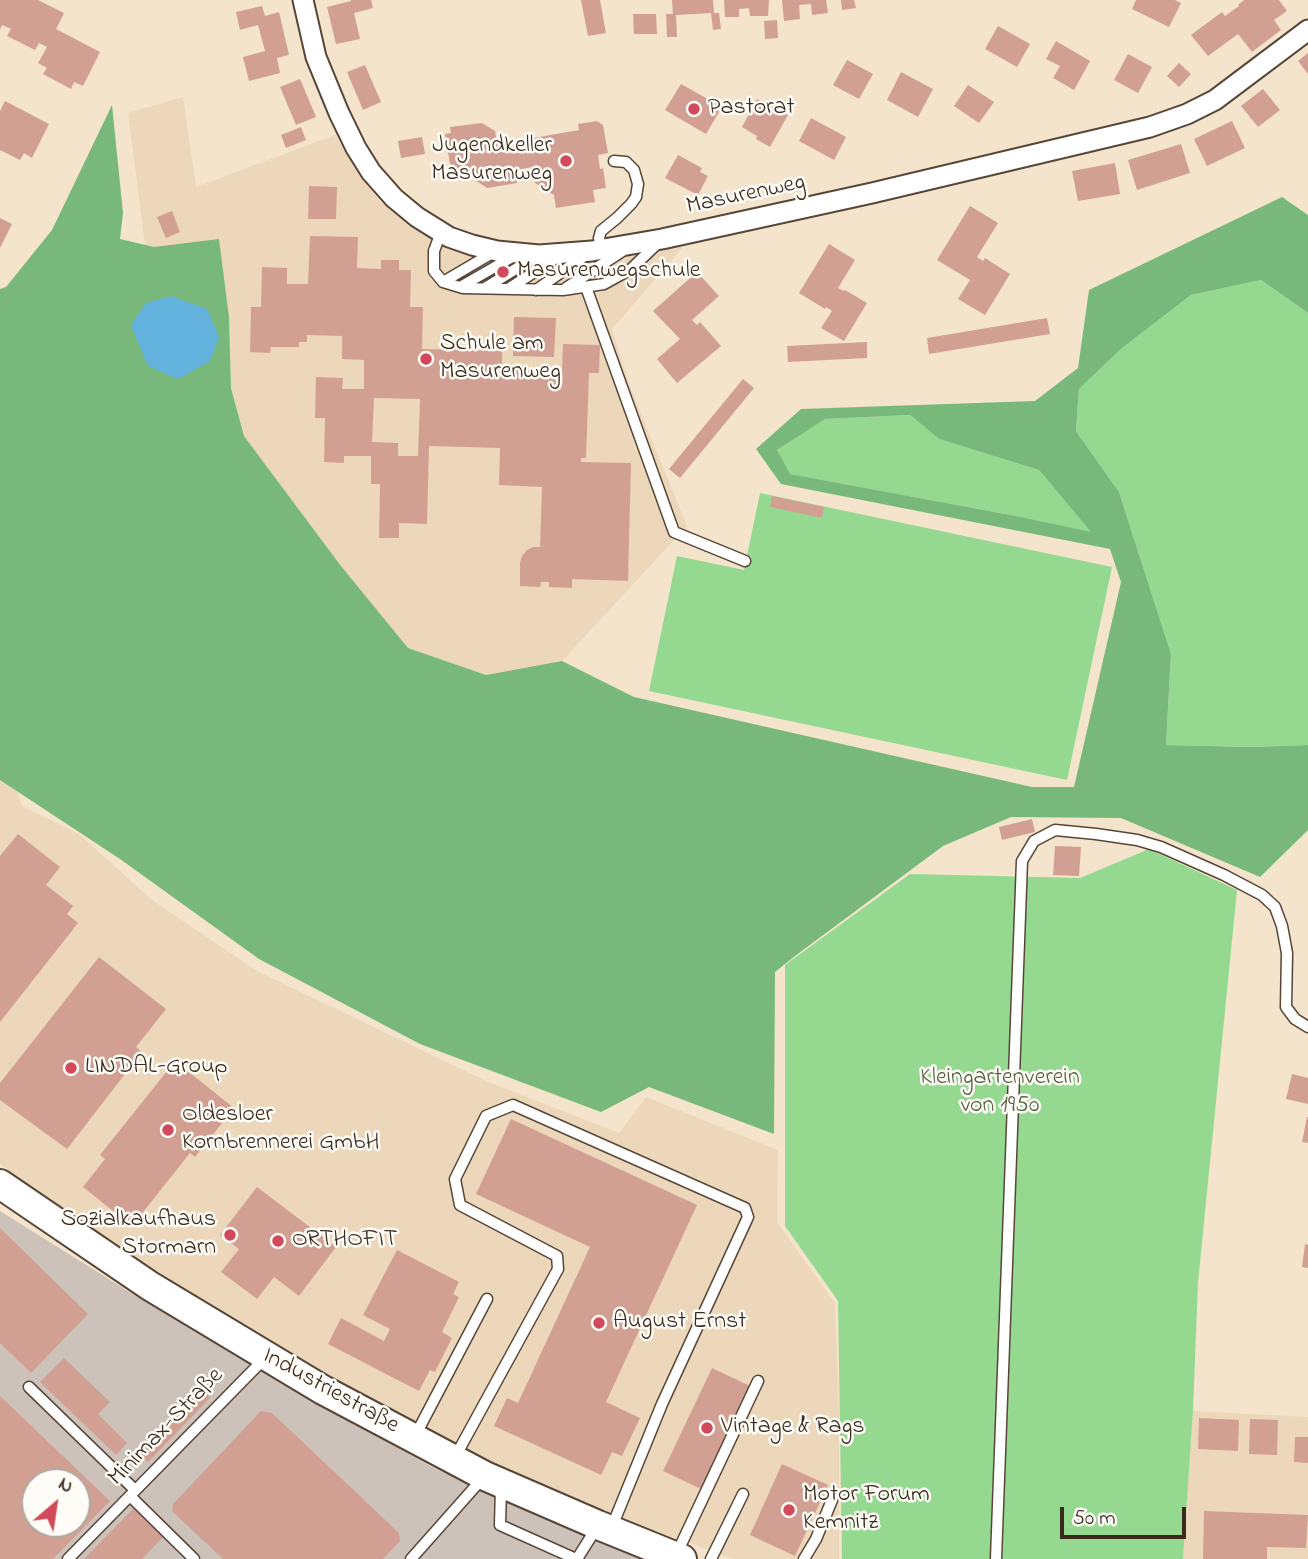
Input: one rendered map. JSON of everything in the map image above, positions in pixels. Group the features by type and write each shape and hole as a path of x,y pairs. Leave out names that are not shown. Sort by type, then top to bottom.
{"main road":[{"name":"Industriestraße","path":"0,1184 150,1286 323,1390 493,1479 679,1558"}],"street":[{"name":"Masurenweg","path":"303,0 316,57 339,113 371,172 394,198 441,232 472,246 539,255 597,250 662,239 872,193 1150,127 1187,114 1214,100 1308,30"}],"lane":[{"path":"536,290 597,250 601,231 636,197 638,184 634,170 626,162 614,160"},
{"path":"441,232 434,251 434,271 443,282 460,287 536,290 563,290 604,284 631,269 662,239"},
{"path":"563,290 630,245"},
{"path":"443,282 497,251"},
{"path":"460,287 517,254"},
{"path":"508,289 562,254"},
{"path":"485,288 539,255"},
{"path":"586,287 674,532 745,561"},
{"path":"996,1559 1022,861 1034,841 1055,830 1137,840 1161,847 1262,895 1275,906 1282,926 1287,953 1286,1007 1295,1019 1308,1027"},
{"path":"454,1459 558,1269 557,1256 460,1205 455,1179 486,1116 513,1105 745,1208 748,1217 604,1528 576,1559 500,1525 493,1479"},
{"path":"414,1438 487,1299"},
{"name":"Minimax-Straße","path":"68,1559 266,1357"},
{"path":"679,1558 758,1381"},
{"path":"29,1387 194,1559"},
{"path":"411,1559 493,1479"},
{"path":"711,1559 743,1494"},
{"path":"804,1559 816,1539 832,1500"}],"shaded area":[{"name":"Schule am Masurenweg","path":"183,97 196,187 335,135 359,175 380,201 419,232 466,253 520,263 554,263 588,261 683,247 612,329 631,389 687,526 562,661 486,675 408,648 341,566 244,436 231,388 229,317 153,247 145,245 128,113"},
{"path":"0,773 13,779 22,806 79,834 152,900 257,971 486,1081 619,1133 646,1097 778,1150 777,1222 835,1303 839,1419 839,1559 734,1559 576,1502 492,1468 337,1380 99,1237 0,1164"},
{"path":"0,1211 325,1409 436,1469 648,1559 0,1559"},
{"path":"1193,1411 1308,1417 1308,1559 1183,1559"}],"green space":[{"path":"112,105 123,213 120,239 154,247 219,239 229,317 231,388 244,436 341,566 408,648 486,675 562,661 634,697 1032,787 1074,787 1121,582 1110,549 781,484 756,449 801,409 1035,401 1078,368 1089,290 1282,197 1308,215 1308,313 1261,280 1191,295 1121,349 1079,389 1076,431 1119,492 1171,654 1166,745 1308,745 1308,830 1260,877 1121,818 1011,817 943,846 775,972 774,1134 649,1087 601,1112 420,1044 259,959 120,859 0,780 0,289 6,287 52,230","holes":["910,415 939,439 1039,470 1091,532 790,474 777,450 825,419"]},
{"path":"1261,280 1308,313 1308,745 1166,745 1171,654 1119,492 1076,431 1079,389 1121,349 1191,295"},
{"path":"910,415 939,439 1039,470 1092,533 1016,516 789,474 777,450 824,419"},
{"path":"760,493 1112,567 1067,780 649,691 677,556 744,570"},
{"name":"Kleingartenverein von 1950","path":"1149,849 1237,890 1198,1283 1183,1559 842,1559 838,1301 785,1226 785,965 910,874 1080,878"}],"water":[{"path":"171,296 207,309 219,337 210,361 178,379 148,366 131,325 146,303"}],"building":[{"path":"0,0 38,0 64,13 56,29 100,52 83,86 74,82 71,89 43,74 47,68 38,63 47,47 39,43 35,50 7,36 11,29 2,25 0,30"},
{"path":"351,0 371,0 373,8 354,13 360,39 336,44 327,7"},
{"path":"581,0 600,0 606,33 588,36"},
{"path":"672,0 713,0 714,13 719,13 721,29 713,30 711,13 676,15 677,37 667,37 666,14 673,14"},
{"path":"724,0 769,0 768,16 750,16 749,8 739,9 739,17 725,17"},
{"path":"782,0 826,0 828,13 812,15 811,4 799,5 800,19 784,21"},
{"path":"841,0 854,0 856,8 842,10"},
{"path":"1136,0 1175,0 1181,3 1169,27 1132,9"},
{"path":"1244,0 1279,0 1287,11 1274,20 1281,30 1252,52 1238,34 1208,56 1191,35 1222,12 1225,16"},
{"path":"262,6 265,16 279,12 289,55 277,58 280,73 249,81 243,57 265,51 258,25 240,30 236,12"},
{"path":"633,14 656,14 657,34 634,34"},
{"path":"777,20 778,38 765,39 764,21"},
{"path":"998,26 1030,44 1017,67 985,49"},
{"path":"1056,41 1090,61 1074,90 1053,78 1060,66 1046,59"},
{"path":"1308,53 1308,74 1298,61"},
{"path":"1128,54 1152,67 1138,93 1114,80"},
{"path":"847,60 873,74 859,99 833,85"},
{"path":"1179,63 1191,74 1179,87 1167,76"},
{"path":"365,65 381,102 363,110 347,72"},
{"path":"901,72 933,89 918,117 887,100"},
{"path":"300,79 316,117 296,125 280,87"},
{"name":"Pastorat","path":"681,84 722,107 706,134 665,110"},
{"path":"968,85 994,102 979,123 954,106"},
{"path":"1263,89 1280,110 1258,127 1241,106"},
{"path":"757,99 788,115 770,147 742,127"},
{"path":"5,101 49,124 32,158 24,153 20,160 0,150 0,111"},
{"path":"811,118 846,137 834,160 799,141"},
{"path":"597,121 603,125 608,153 598,155 606,188 593,190 595,202 556,208 554,195 535,183 533,167 515,170 517,183 487,188 450,164 445,134 451,133 450,127 482,123 495,131 498,149 534,142 533,138 579,130 578,124"},
{"path":"1232,121 1245,148 1207,166 1194,139"},
{"path":"301,127 306,140 286,148 281,135"},
{"path":"422,137 425,154 401,158 398,141"},
{"path":"1181,144 1190,173 1137,190 1128,160"},
{"path":"678,155 702,168 700,172 708,176 698,195 665,178"},
{"path":"1115,163 1120,194 1078,201 1072,171"},
{"path":"309,186 337,187 336,219 308,219"},
{"path":"970,206 998,223 977,257 983,261 985,258 1010,274 985,315 958,299 970,280 937,260"},
{"path":"172,211 180,232 166,238 157,217"},
{"path":"0,218 12,224 0,248"},
{"path":"310,236 358,237 357,268 381,269 381,260 399,260 399,270 411,270 410,307 423,307 422,349 502,351 502,369 562,370 563,344 600,345 599,373 589,373 586,458 581,458 581,462 631,463 628,581 572,579 572,588 549,587 549,582 541,582 540,587 520,586 522,556 533,547 540,547 542,487 499,485 500,448 429,446 427,524 399,523 399,538 379,538 380,484 371,484 371,456 344,456 344,463 324,462 325,418 315,418 316,377 343,378 342,389 364,389 364,360 342,359 342,336 307,335 307,342 299,342 299,347 271,347 270,353 250,352 251,307 261,307 262,267 287,268 287,284 308,284","holes":["374,398 420,399 418,456 398,456 398,443 372,442"]},
{"path":"829,244 855,260 838,288 867,303 844,341 821,328 832,311 799,293"},
{"path":"697,272 719,296 692,320 697,325 700,322 721,346 677,383 657,359 680,339 653,311"},
{"path":"514,317 556,318 554,357 513,356"},
{"path":"1047,318 1050,334 929,354 927,338"},
{"path":"867,342 867,358 788,362 787,346"},
{"path":"743,379 754,388 680,478 669,469"},
{"path":"772,496 824,507 822,518 770,507"},
{"path":"1032,819 1035,832 1002,840 999,827"},
{"path":"18,834 60,867 46,885 73,906 67,914 78,923 0,1022 0,856"},
{"path":"1055,846 1081,847 1079,876 1053,875"},
{"name":"LINDAL-Group","path":"99,957 166,1009 136,1047 142,1052 67,1149 0,1100 0,1083"},
{"name":"Oldesloer Kornbrennerei GmbH","path":"175,1061 234,1108 195,1157 190,1153 132,1226 83,1187 105,1159 100,1155"},
{"path":"1292,1074 1308,1078 1308,1104 1286,1099"},
{"path":"1308,1117 1308,1143 1302,1142"},
{"name":"August Ernst","path":"511,1119 697,1205 606,1402 640,1418 622,1456 612,1452 601,1475 494,1426 507,1398 518,1403 590,1247 476,1194"},
{"name":"ORTHOFIT","path":"257,1187 336,1247 299,1296 274,1277 257,1299 221,1272 239,1249 220,1235"},
{"path":"0,1228 88,1314 31,1373 0,1343"},
{"path":"1305,1244 1308,1245 1308,1268 1302,1267"},
{"path":"397,1250 459,1282 453,1294 459,1297 442,1332 452,1338 435,1372 430,1370 419,1391 328,1344 341,1318 384,1341 390,1329 363,1315"},
{"path":"64,1358 110,1402 98,1414 127,1443 116,1455 40,1382"},
{"name":"Vintage & Rags","path":"712,1368 750,1386 701,1489 663,1471"},
{"path":"200,1387 210,1398 148,1462 137,1452"},
{"path":"0,1396 75,1468 21,1468 21,1538 74,1538 53,1559 0,1559"},
{"path":"261,1411 272,1413 399,1533 400,1541 383,1559 223,1559 172,1511 173,1504"},
{"path":"1199,1418 1239,1420 1238,1451 1198,1449"},
{"path":"1250,1419 1278,1420 1277,1455 1249,1454"},
{"path":"1295,1437 1308,1437 1308,1463 1294,1462"},
{"name":"Motor Forum Kemnitz","path":"782,1464 828,1485 795,1556 750,1535"},
{"path":"91,1483 110,1501 91,1520"},
{"path":"133,1509 163,1537 142,1559 84,1559"},
{"path":"1204,1511 1308,1515 1306,1548 1267,1547 1267,1559 1203,1559"}],"place":[{"name":"Pastorat","path":"694,109"},
{"name":"Jugendkeller Masurenweg","path":"566,161"},
{"name":"Masurenwegschule","path":"503,272"},
{"name":"Schule am Masurenweg","path":"426,359"},
{"name":"LINDAL-Group","path":"71,1068"},
{"name":"Oldesloer Kornbrennerei GmbH","path":"168,1130"},
{"name":"Sozialkaufhaus Stormarn","path":"230,1235"},
{"name":"ORTHOFIT","path":"278,1241"},
{"name":"August Ernst","path":"599,1323"},
{"name":"Vintage & Rags","path":"707,1428"},
{"name":"Motor Forum Kemnitz","path":"789,1510"}]}
